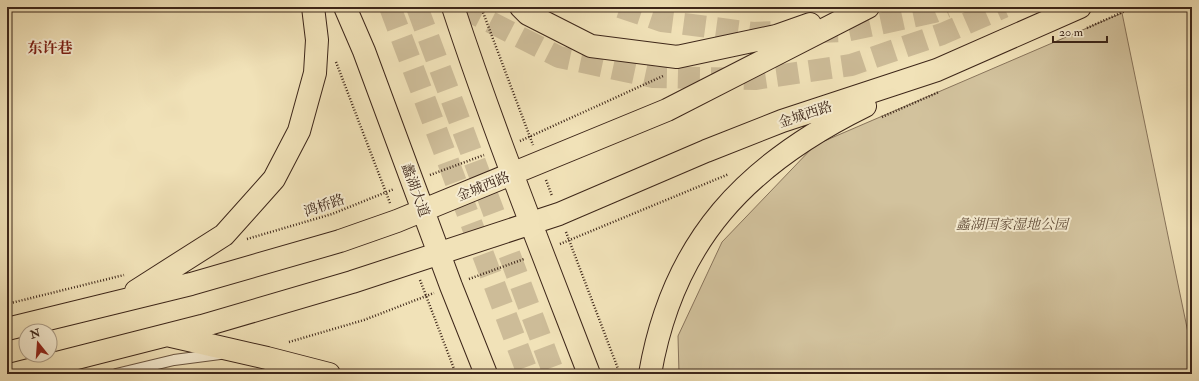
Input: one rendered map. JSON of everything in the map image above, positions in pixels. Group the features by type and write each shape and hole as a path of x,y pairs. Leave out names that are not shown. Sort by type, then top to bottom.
{"main road":[{"path":"120,302 224,235 274,179 298,131 315,73 317,40 313,7"},
{"name":"蠡湖大道","path":"345,7 364,51 451,286 486,374"},
{"path":"453,7 503,148 589,374"},
{"path":"521,7 528,14 591,46 677,57 776,36 856,7"},
{"name":"金城西路","path":"7,329 191,284 333,243 397,221 667,110 868,7"},
{"name":"金城西路","path":"14,374 166,335 352,282 559,214 706,151 782,121 937,70 1080,7"},
{"path":"650,374 654,351 670,296 691,255 716,217 759,172 798,142 850,113 937,70"},
{"path":"166,335 329,374"}],"lane":[{"path":"116,374 174,360 238,351"}],"path":[{"path":"481,7 620,374"},
{"name":"蠡湖大道","path":"335,59 397,221"},
{"name":"金城西路","path":"457,165 530,137 667,74"},
{"name":"鸿桥路","path":"240,241 332,214 457,165"},
{"path":"286,343 364,320 542,252 732,173"},
{"path":"413,262 456,374"},
{"path":"7,304 130,273"}],"green space":[{"name":"蠡湖国家湿地公园","path":"1122,13 1192,352 1192,374 679,374 678,336 722,242 815,145"}],"tunnel":[{"path":"390,7 528,374"},
{"path":"417,7 554,374"},
{"path":"461,7 559,57 653,77 755,79 851,65 942,34 1004,7"},
{"path":"620,7 662,21 753,33 774,32"},
{"path":"816,32 846,31 934,12 946,7"}],"district":[{"name":"东许巷","path":"50,48"}]}
